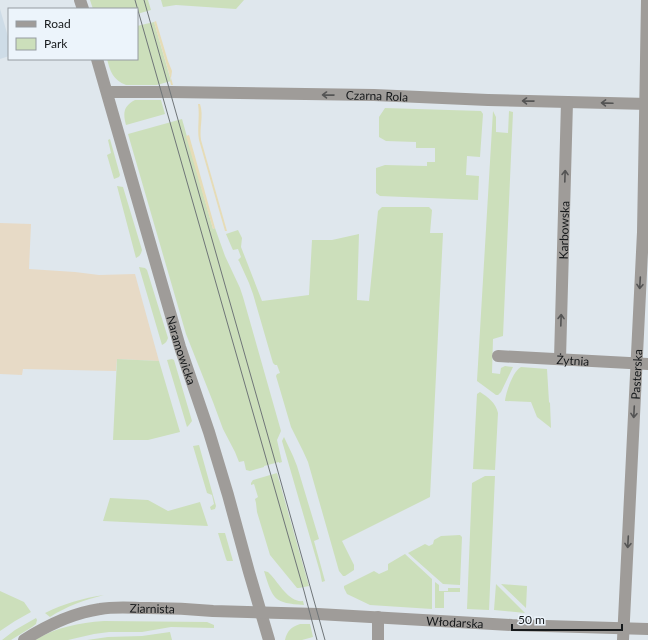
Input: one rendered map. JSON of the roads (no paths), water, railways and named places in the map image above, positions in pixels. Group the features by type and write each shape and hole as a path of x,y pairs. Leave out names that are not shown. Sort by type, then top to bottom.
{"street":[{"name":"Pasterska","path":"623,634 642,364 647,104 647,0"},
{"name":"Naramowicka","path":"97,60 180,347 228,495 269,640"},
{"name":"Czarna Rola","path":"107,92 366,95 647,104"},
{"name":"Karbowska","path":"560,359 567,102"},
{"name":"Żytnia","path":"498,356 642,364"},
{"name":"Ziarnista","path":"24,640 47,627 73,616 101,609 172,608 261,612"},
{"name":"Włodarska","path":"261,612 512,625 623,634 648,629"},
{"path":"378,617 378,640"}],"tram line":[{"path":"135,0 137,8"},
{"path":"144,0 325,640"},
{"path":"138,10 317,640"}]}
